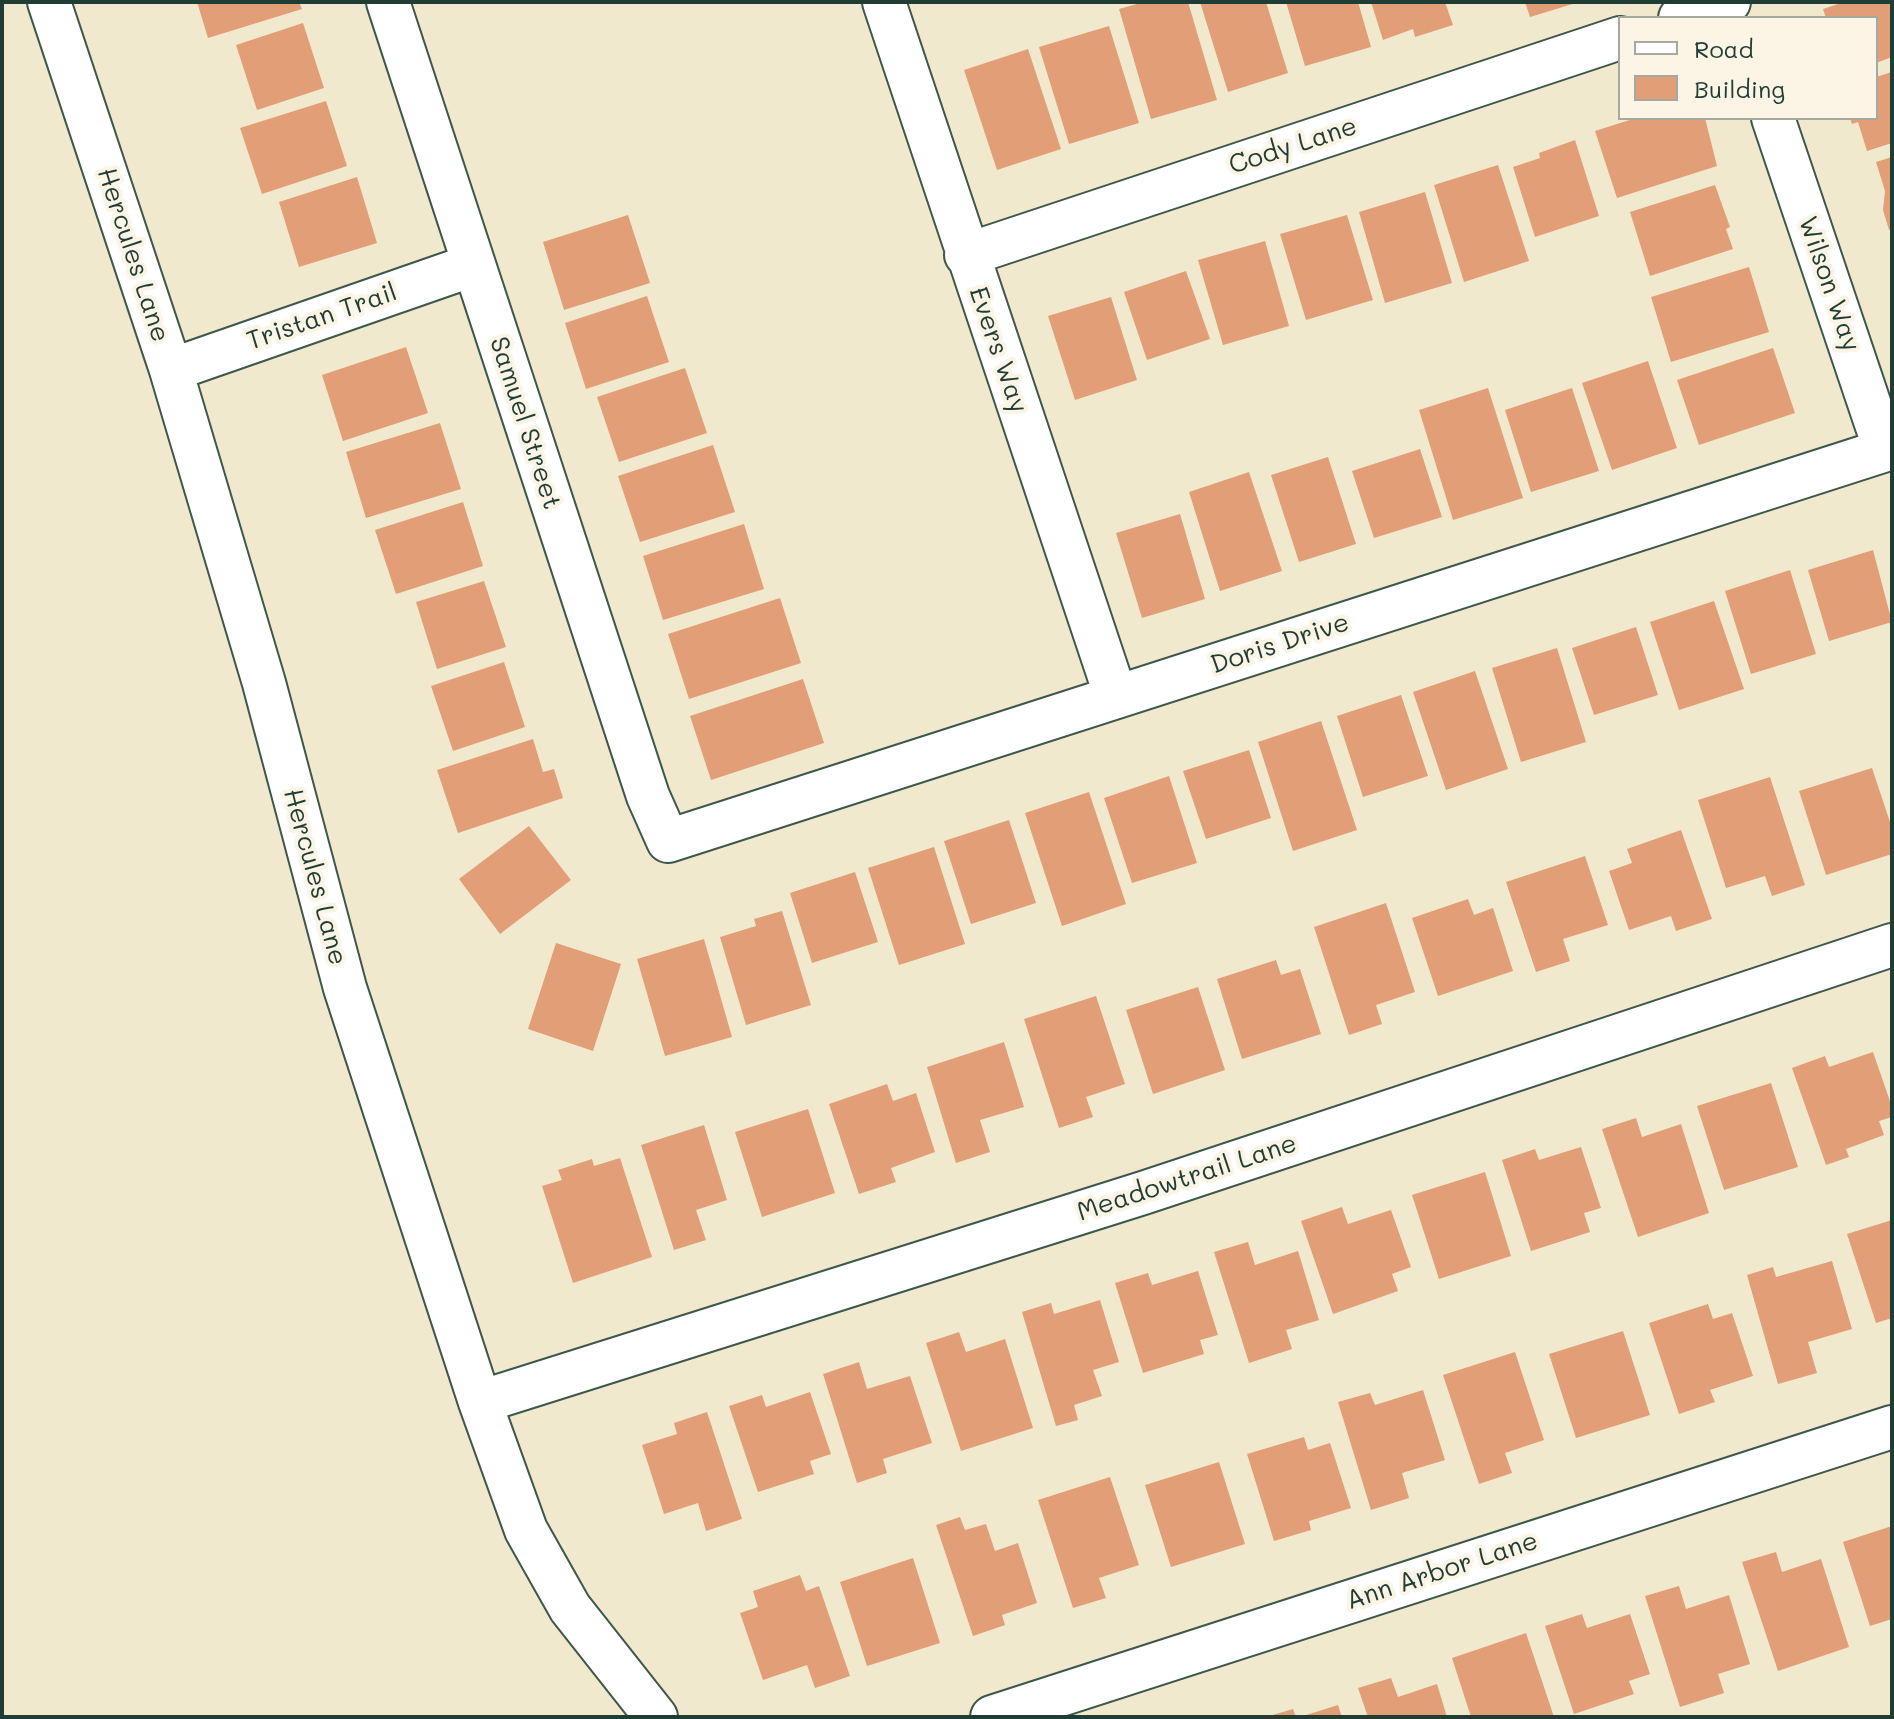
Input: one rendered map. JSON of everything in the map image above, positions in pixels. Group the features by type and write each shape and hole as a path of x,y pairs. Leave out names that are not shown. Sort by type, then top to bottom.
{"street":[{"name":"Hercules Lane","path":"49,2 171,370 264,683 345,988 480,1402 526,1530 570,1608 656,1717"},
{"name":"Samuel Street","path":"388,2 648,796 668,841"},
{"name":"Evers Way","path":"884,2 1116,697"},
{"path":"1686,16 1731,2"},
{"name":"Cody Lane","path":"966,255 1618,39"},
{"name":"Wilson Way","path":"1774,120 1888,449"},
{"name":"Tristan Trail","path":"171,370 473,265"},
{"name":"Doris Drive","path":"668,841 1888,449"},
{"name":"Meadowtrail Lane","path":"480,1402 1143,1193 1892,945"},
{"name":"Ann Arbor Lane","path":"992,1717 1892,1427"}],"building":[{"path":"197,2 299,2 302,9 208,38"},
{"path":"1144,2 1188,2 1217,100 1151,119 1119,9"},
{"path":"1200,2 1266,2 1288,73 1228,92"},
{"path":"1286,2 1358,2 1371,47 1305,66"},
{"path":"1371,2 1445,2 1453,25 1415,37 1413,29 1383,40"},
{"path":"1525,2 1576,2 1576,3 1530,17"},
{"path":"1844,2 1892,2 1892,57 1878,62 1878,16 1825,16 1823,9"},
{"path":"303,23 324,88 257,110 236,45"},
{"path":"1109,26 1139,123 1069,144 1039,47"},
{"path":"1028,49 1061,149 997,170 964,70"},
{"path":"1892,72 1892,143 1867,151 1858,122 1852,124 1851,120 1878,120 1878,76"},
{"path":"326,101 347,166 262,194 240,128"},
{"path":"1630,120 1706,120 1717,166 1617,198 1595,131"},
{"path":"1575,140 1599,216 1535,237 1513,167 1540,158 1539,153"},
{"path":"1892,157 1892,229 1889,230 1883,210 1885,191 1876,162"},
{"path":"1498,165 1529,261 1464,282 1434,185"},
{"path":"357,177 377,243 299,267 279,202"},
{"path":"1715,185 1730,227 1726,229 1733,249 1650,276 1630,212"},
{"path":"1425,192 1452,283 1385,303 1359,212"},
{"path":"628,215 650,283 564,310 543,242"},
{"path":"1347,215 1373,300 1306,320 1280,234"},
{"path":"1265,241 1289,326 1223,345 1198,260"},
{"path":"1749,267 1769,332 1671,362 1651,297"},
{"path":"1186,271 1210,339 1147,360 1124,292"},
{"path":"647,296 669,362 586,389 565,323"},
{"path":"1111,297 1137,380 1075,400 1048,316"},
{"path":"406,347 428,413 343,441 322,375"},
{"path":"1773,348 1795,413 1699,445 1677,380"},
{"path":"1648,361 1677,448 1612,470 1582,383"},
{"path":"685,368 707,433 619,462 597,397"},
{"path":"1488,388 1523,498 1453,520 1419,410"},
{"path":"1572,388 1599,471 1531,492 1505,410"},
{"path":"440,423 461,489 366,518 346,452"},
{"path":"713,445 735,512 640,542 618,476"},
{"path":"1420,449 1442,517 1374,538 1352,471"},
{"path":"1328,457 1356,544 1299,562 1271,475"},
{"path":"1249,472 1282,571 1220,591 1189,492"},
{"path":"463,502 483,566 396,594 375,530"},
{"path":"1180,514 1205,599 1142,618 1116,533"},
{"path":"744,524 764,589 663,620 643,556"},
{"path":"1873,550 1892,622 1829,641 1808,570"},
{"path":"1790,570 1816,654 1751,674 1725,591"},
{"path":"484,581 506,647 437,669 416,602"},
{"path":"780,598 801,663 689,699 668,634"},
{"path":"1714,601 1744,689 1679,710 1650,622"},
{"path":"1636,627 1658,695 1594,715 1572,648"},
{"path":"1557,648 1586,742 1521,762 1492,668"},
{"path":"504,662 525,727 453,751 431,686"},
{"path":"1475,671 1508,769 1446,790 1413,692"},
{"path":"803,679 824,743 711,780 690,716"},
{"path":"1401,695 1428,776 1363,797 1337,716"},
{"path":"1321,721 1357,830 1293,851 1258,742"},
{"path":"533,739 543,772 554,769 563,798 458,833 437,770"},
{"path":"1249,750 1271,818 1206,839 1183,771"},
{"path":"1872,768 1892,828 1892,854 1826,875 1799,791"},
{"path":"1169,776 1197,863 1132,883 1104,798"},
{"path":"1770,777 1805,885 1772,896 1765,876 1726,888 1698,800"},
{"path":"1089,792 1126,904 1062,926 1025,813"},
{"path":"1009,820 1036,903 971,924 944,841"},
{"path":"529,826 571,880 500,934 459,879"},
{"path":"1681,830 1712,919 1676,931 1671,916 1629,930 1609,871 1632,863 1627,849"},
{"path":"934,847 965,944 899,965 868,868"},
{"path":"1585,856 1608,925 1563,939 1570,961 1536,972 1506,882"},
{"path":"855,872 878,942 812,963 790,893"},
{"path":"1468,899 1474,915 1493,908 1513,971 1438,996 1412,918"},
{"path":"1386,903 1415,992 1376,1005 1382,1024 1349,1035 1314,927"},
{"path":"782,911 811,1005 746,1025 720,937 756,926 754,919"},
{"path":"704,939 732,1037 665,1056 637,959"},
{"path":"556,943 621,964 593,1051 528,1029"},
{"path":"1276,960 1281,975 1300,969 1321,1034 1242,1059 1217,979"},
{"path":"1198,987 1225,1070 1153,1094 1126,1010"},
{"path":"1096,996 1125,1084 1086,1097 1093,1117 1059,1128 1024,1019"},
{"path":"1004,1042 1024,1107 980,1120 990,1152 956,1163 927,1067"},
{"path":"1873,1052 1892,1107 1892,1117 1879,1121 1884,1135 1846,1149 1849,1157 1826,1165 1792,1068 1825,1056 1829,1067"},
{"path":"1771,1083 1798,1167 1724,1190 1697,1106"},
{"path":"887,1084 893,1101 916,1093 935,1152 891,1168 896,1182 859,1194 829,1104"},
{"path":"808,1109 835,1193 762,1217 735,1132"},
{"path":"1636,1118 1642,1137 1681,1124 1709,1213 1638,1237 1602,1129"},
{"path":"704,1125 727,1200 696,1210 706,1240 674,1250 641,1145"},
{"path":"1581,1147 1601,1208 1584,1213 1590,1232 1531,1251 1502,1160 1535,1149 1539,1160"},
{"path":"620,1158 652,1257 573,1283 542,1186 562,1180 558,1170 592,1159 594,1166"},
{"path":"1485,1172 1511,1256 1439,1279 1412,1195"},
{"path":"1342,1207 1348,1224 1391,1210 1411,1267 1392,1274 1398,1291 1333,1314 1301,1221"},
{"path":"1892,1220 1892,1318 1876,1323 1847,1234"},
{"path":"1248,1242 1255,1265 1298,1251 1319,1320 1286,1330 1292,1349 1249,1363 1214,1252"},
{"path":"1832,1261 1852,1329 1808,1342 1817,1373 1778,1384 1747,1275 1773,1267 1776,1277"},
{"path":"1198,1271 1218,1335 1200,1340 1204,1354 1143,1373 1115,1283 1148,1273 1152,1285"},
{"path":"1100,1300 1119,1362 1093,1370 1102,1396 1074,1405 1078,1420 1056,1426 1022,1312 1051,1303 1054,1314"},
{"path":"1708,1304 1713,1319 1732,1313 1753,1376 1710,1390 1715,1402 1679,1414 1649,1323"},
{"path":"1623,1331 1650,1415 1576,1438 1549,1354"},
{"path":"959,1332 966,1352 1005,1339 1033,1428 961,1451 926,1343"},
{"path":"1515,1352 1544,1440 1505,1453 1512,1473 1479,1484 1443,1375"},
{"path":"859,1362 867,1389 910,1376 932,1443 883,1459 887,1473 857,1483 823,1374"},
{"path":"1423,1390 1445,1460 1402,1473 1409,1498 1371,1510 1338,1402 1370,1393 1375,1405"},
{"path":"810,1392 831,1454 810,1461 814,1474 758,1492 729,1406 762,1395 766,1407"},
{"path":"707,1412 742,1519 706,1531 698,1503 664,1514 642,1445 677,1434 674,1423"},
{"path":"1304,1437 1308,1450 1330,1443 1351,1508 1309,1521 1311,1530 1274,1541 1247,1454"},
{"path":"1219,1462 1245,1544 1171,1567 1145,1485"},
{"path":"1110,1477 1139,1565 1099,1578 1106,1598 1073,1608 1038,1500"},
{"path":"960,1517 965,1530 986,1524 995,1551 1018,1543 1037,1603 1002,1615 1005,1625 973,1636 936,1525"},
{"path":"1892,1526 1892,1619 1870,1626 1843,1542"},
{"path":"1776,1552 1782,1572 1821,1559 1849,1647 1778,1671 1742,1562"},
{"path":"913,1558 940,1643 867,1666 840,1582"},
{"path":"800,1575 806,1591 819,1586 850,1676 815,1688 807,1665 763,1680 740,1613 758,1607 753,1591"},
{"path":"1679,1586 1686,1609 1729,1595 1750,1664 1718,1674 1724,1693 1680,1707 1645,1596"},
{"path":"1582,1614 1587,1628 1630,1614 1650,1674 1629,1681 1634,1694 1574,1714 1545,1626"},
{"path":"1526,1633 1554,1717 1471,1717 1452,1658"},
{"path":"1391,1678 1398,1697 1437,1684 1447,1717 1368,1717 1358,1688"},
{"path":"1338,1705 1342,1717 1303,1717 1303,1716"},
{"path":"1293,1709 1296,1717 1269,1717 1269,1716"}]}
